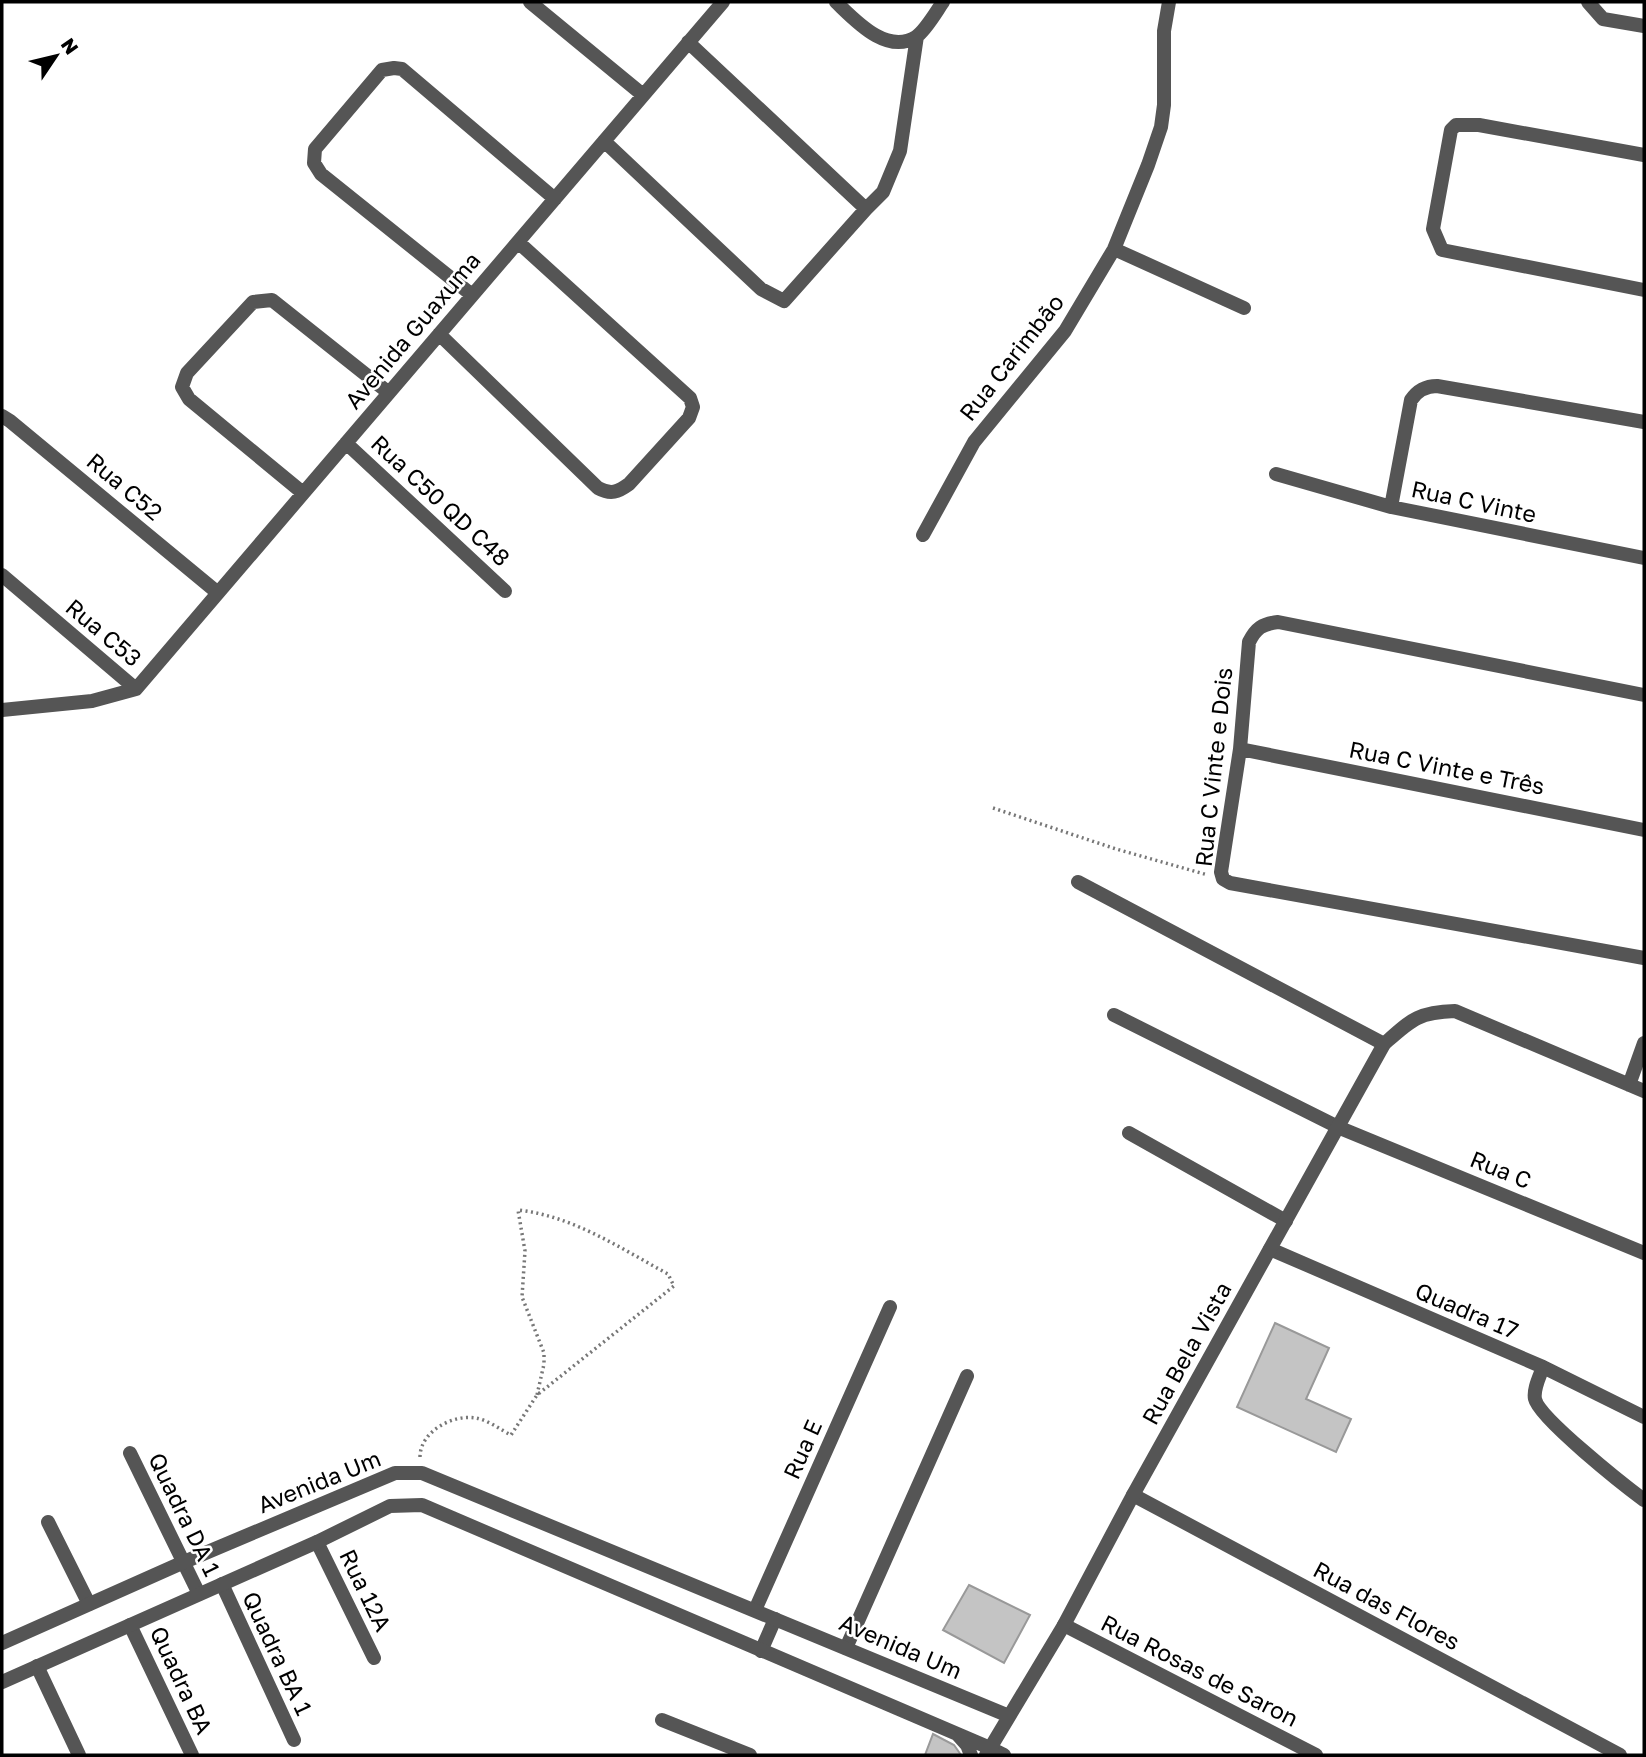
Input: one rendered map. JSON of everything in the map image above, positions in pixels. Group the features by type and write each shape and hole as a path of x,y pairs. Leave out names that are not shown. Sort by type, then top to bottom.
{"street":[{"path":"530,2 643,95"},
{"name":"Avenida Guaxuma","path":"136,689 723,2"},
{"path":"836,2 871,33 888,41 902,41 917,36"},
{"path":"604,141 761,289 784,301 883,192 900,151 917,36 943,2"},
{"name":"Rua Carimbão","path":"923,535 974,442 1065,331 1114,249 1161,127 1164,105 1164,32 1170,2"},
{"path":"1588,2 1603,19 1644,26"},
{"path":"688,42 866,209"},
{"path":"472,295 321,174 314,163 315,149 382,70 402,69 555,199"},
{"path":"1644,155 1479,125 1457,125 1451,130 1433,229 1442,250 1644,290"},
{"path":"439,334 598,488 607,492 618,492 629,484 689,418 693,407 690,398 518,242"},
{"path":"1114,249 1244,308"},
{"path":"303,493 188,399 182,387 187,373 253,302 272,300 389,393"},
{"name":"Rua C Vinte","path":"1644,422 1428,386 1411,400 1391,507 1644,558"},
{"name":"Rua C52","path":"2,416 218,593"},
{"name":"Rua C50 QD C48","path":"346,443 505,591"},
{"path":"1276,474 1391,507"},
{"name":"Rua C53","path":"2,575 136,689"},
{"name":"Rua C Vinte e Dois","path":"1644,695 1278,622 1267,623 1255,629 1249,642 1240,749 1221,872 1223,879 1230,883 1644,958"},
{"name":"Rua C53","path":"2,710 92,701 136,689"},
{"name":"Rua C Vinte e Três","path":"1240,749 1644,830"},
{"path":"1078,882 1384,1044"},
{"name":"Rua Bela Vista","path":"988,1752 1064,1625 1133,1495 1340,1128 1384,1044 1409,1021 1431,1012 1455,1011 1629,1085"},
{"name":"Rua C","path":"1114,1015 1340,1128 1644,1253"},
{"path":"1644,1044 1629,1085 1644,1091"},
{"path":"1129,1133 1286,1220"},
{"name":"Quadra 17","path":"1270,1249 1543,1367 1644,1417"},
{"name":"Rua E","path":"755,1610 890,1307"},
{"path":"1543,1367 1535,1400 1545,1415 1644,1500"},
{"path":"846,1648 967,1376"},
{"name":"Quadra DA 1","path":"130,1453 200,1594"},
{"name":"Avenida Um","path":"2,1643 395,1473 422,1473 1009,1716"},
{"name":"Rua das Flores","path":"1133,1495 1620,1755"},
{"path":"2,1682 317,1542 390,1506 422,1505 957,1734 988,1752 1004,1755"},
{"path":"48,1522 89,1604"},
{"name":"Rua 12A","path":"317,1542 374,1658"},
{"name":"Quadra BA 1","path":"222,1584 293,1740"},
{"path":"761,1651 775,1619"},
{"name":"Quadra BA","path":"130,1625 192,1755"},
{"name":"Rua Rosas de Saron","path":"1064,1625 1316,1755"},
{"path":"37,1666 79,1755"},
{"path":"662,1720 750,1755"},
{"path":"957,1734 967,1745 971,1755"}],"path":[{"path":"993,808 1116,849 1223,879"},
{"path":"422,1473 422,1443 432,1432 455,1419 478,1418 511,1435 537,1395 674,1286 668,1274 580,1226 542,1212 518,1210 525,1251 522,1297 544,1353 537,1395"}],"building":[{"path":"1275,1323 1329,1348 1306,1399 1351,1419 1336,1452 1237,1407"},
{"path":"969,1585 1030,1615 1004,1663 943,1630"},
{"path":"933,1734 954,1745 961,1755 925,1755"}]}
